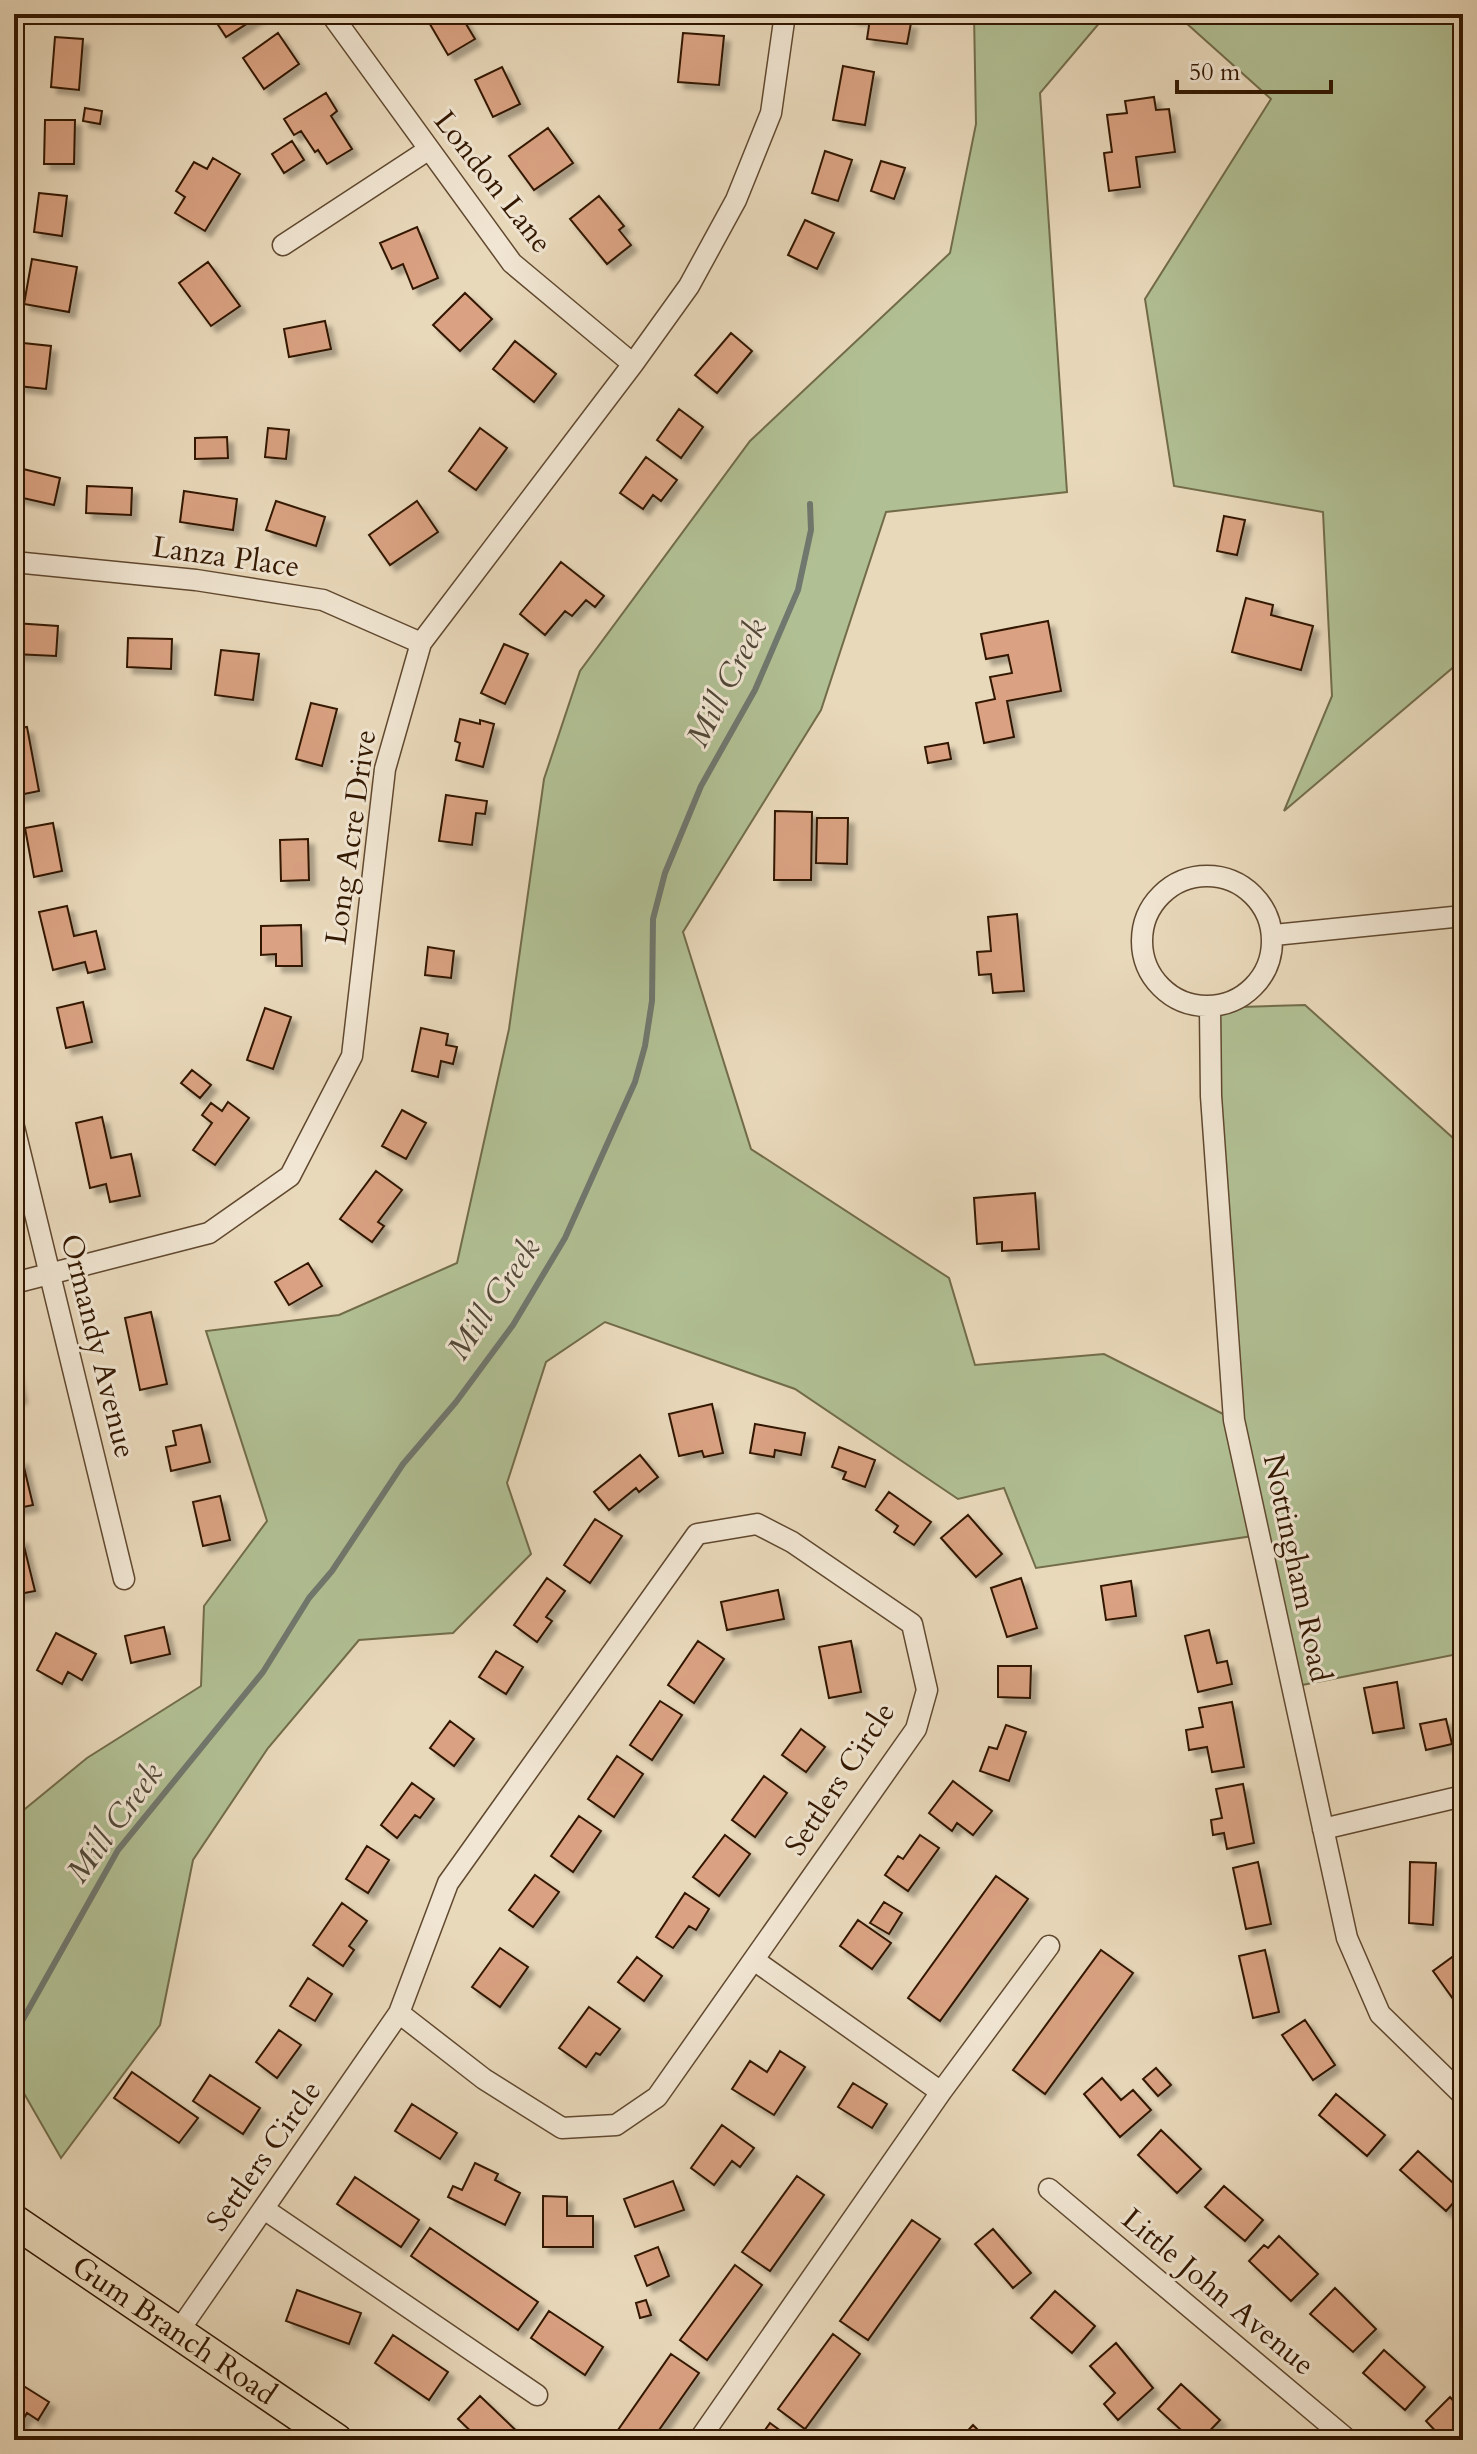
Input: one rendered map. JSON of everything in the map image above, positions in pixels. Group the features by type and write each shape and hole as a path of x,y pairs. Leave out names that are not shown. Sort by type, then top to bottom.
{"main road":[{"name":"Gum Branch Road","path":"14,2221 336,2440"}],"street":[{"name":"London Lane","path":"331,14 512,263 633,364"},
{"name":"Long Acre Drive","path":"14,1283 209,1233 290,1176 352,1056 385,769 421,643 689,286 736,200 771,113 785,14"},
{"path":"283,245 428,150"},
{"name":"Lanza Place","path":"14,562 196,580 323,600 421,643"},
{"path":"1216,876 1247,888 1264,905 1274,935 1269,967 1239,1000 1210,1008 1193,1006 1173,998 1147,970 1141,937 1154,901 1180,880 1216,876"},
{"path":"1274,935 1463,916"},
{"name":"Nottingham Road","path":"1210,1008 1211,1112 1234,1420 1347,1938 1380,2014 1463,2095"},
{"name":"Ormandy Avenue","path":"14,1127 124,1579"},
{"name":"Settlers Circle","path":"178,2332 399,2013 448,1883 697,1534 757,1524 792,1542 912,1624 927,1690 916,1729 657,2097 616,2125 562,2128 484,2079 399,2013"},
{"path":"1323,1829 1463,1796"},
{"path":"699,2440 941,2092 1049,1946"},
{"path":"754,1960 941,2092"},
{"name":"Little John Avenue","path":"1049,2189 1348,2440"},
{"path":"264,2209 537,2395"}],"green space":[{"path":"974,14 1107,14 1040,93 1067,492 886,512 821,710 683,932 751,1149 949,1278 975,1365 1104,1354 1233,1419 1210,1008 1305,1005 1463,1147 1463,1653 1292,1687 1260,1535 1036,1568 1004,1488 958,1499 795,1389 605,1322 546,1362 507,1483 531,1554 453,1633 359,1640 268,1748 193,1860 160,2025 61,2158 14,2076 14,1818 87,1758 201,1686 204,1606 267,1521 206,1331 339,1315 457,1263 509,1029 544,779 580,671 750,441 950,253 976,124"},
{"path":"1176,14 1463,14 1463,659 1284,811 1332,696 1323,512 1174,486 1145,299 1271,99"}],"building":[{"path":"211,14 262,14 226,37"},
{"path":"424,14 460,14 475,39 448,55"},
{"path":"853,14 897,14 896,21 911,23 907,44 867,39 870,19 852,18"},
{"path":"278,33 299,64 264,89 243,58"},
{"path":"683,33 724,36 719,85 678,82"},
{"path":"55,37 83,39 79,90 51,87"},
{"path":"843,66 874,72 865,125 833,120"},
{"path":"502,67 520,104 493,117 475,80"},
{"path":"326,93 337,111 331,116 352,149 327,164 301,131 294,135 284,119"},
{"path":"1154,97 1156,110 1169,109 1175,152 1136,157 1140,187 1109,191 1104,153 1112,152 1107,115 1127,113 1125,101"},
{"path":"85,108 102,111 100,124 83,121"},
{"path":"45,120 75,120 74,164 44,164"},
{"path":"548,128 573,163 534,190 509,156"},
{"path":"292,141 304,160 284,173 272,154"},
{"path":"825,151 852,160 838,201 812,193"},
{"path":"213,158 240,174 205,231 175,213 185,197 176,191 194,162 207,169"},
{"path":"881,161 905,168 894,199 871,191"},
{"path":"39,193 67,196 62,236 34,232"},
{"path":"599,196 624,226 619,230 631,245 607,264 570,219"},
{"path":"805,220 834,233 817,269 788,255"},
{"path":"417,227 438,278 413,289 403,264 392,269 380,243"},
{"path":"32,259 77,267 69,312 24,304"},
{"path":"208,262 240,306 211,326 179,283"},
{"path":"465,293 492,319 460,351 433,325"},
{"path":"325,321 331,349 289,357 284,329"},
{"path":"731,333 752,351 717,393 695,375"},
{"path":"515,341 556,374 534,402 493,369"},
{"path":"23,343 51,346 46,389 18,386"},
{"path":"679,409 703,427 681,458 657,440"},
{"path":"268,428 289,430 286,459 265,457"},
{"path":"480,428 507,448 476,490 449,471"},
{"path":"227,437 228,458 195,459 195,438"},
{"path":"646,457 677,480 661,501 653,495 643,509 620,493"},
{"path":"15,467 60,478 54,505 14,496"},
{"path":"87,486 132,488 131,515 86,513"},
{"path":"184,491 237,499 233,530 180,522"},
{"path":"276,501 325,517 316,546 266,530"},
{"path":"417,501 438,532 390,565 369,535"},
{"path":"1224,516 1245,520 1237,555 1217,551"},
{"path":"561,562 604,596 595,607 586,600 572,616 565,611 545,635 520,614"},
{"path":"1246,598 1273,605 1271,615 1313,626 1301,670 1232,652"},
{"path":"1048,621 1061,691 1007,701 1014,737 984,743 976,703 995,699 990,677 1012,673 1008,655 986,659 981,634"},
{"path":"14,623 58,626 56,656 14,654"},
{"path":"128,638 172,639 171,669 127,667"},
{"path":"504,644 528,654 505,704 481,693"},
{"path":"221,650 259,654 253,700 215,695"},
{"path":"311,703 337,709 322,766 296,759"},
{"path":"460,719 494,724 483,767 456,760 460,743 455,741"},
{"path":"27,727 39,791 14,796 14,729"},
{"path":"948,743 951,759 928,763 925,747"},
{"path":"446,795 487,801 485,814 476,813 472,845 439,841"},
{"path":"775,811 812,812 811,880 774,880"},
{"path":"817,818 848,818 847,864 816,863"},
{"path":"53,823 62,871 34,877 25,828"},
{"path":"308,839 309,880 281,881 280,840"},
{"path":"67,906 74,936 96,931 105,969 88,973 85,962 53,970 39,912"},
{"path":"1017,914 1024,991 993,993 991,974 979,975 977,952 991,951 988,917"},
{"path":"301,925 302,966 276,966 276,954 261,955 261,926"},
{"path":"428,947 454,951 451,978 425,975"},
{"path":"83,1002 92,1042 66,1048 57,1008"},
{"path":"265,1008 291,1017 273,1069 247,1060"},
{"path":"421,1028 448,1034 446,1045 457,1047 453,1064 441,1061 438,1077 412,1071"},
{"path":"192,1070 211,1085 200,1098 181,1083"},
{"path":"228,1102 249,1118 215,1165 193,1150 212,1123 202,1115 211,1103 222,1111"},
{"path":"402,1110 426,1123 406,1159 382,1146"},
{"path":"102,1117 111,1158 131,1154 140,1196 110,1202 106,1184 90,1188 76,1123"},
{"path":"376,1171 402,1190 378,1222 384,1226 372,1242 340,1219"},
{"path":"1035,1193 1039,1249 1002,1251 1002,1242 977,1244 974,1198"},
{"path":"308,1263 322,1286 289,1305 275,1282"},
{"path":"151,1312 167,1384 140,1390 125,1318"},
{"path":"14,1366 21,1397 14,1399"},
{"path":"712,1404 723,1453 704,1457 702,1451 679,1456 669,1414"},
{"path":"755,1424 805,1433 801,1455 775,1450 774,1457 750,1453"},
{"path":"201,1425 210,1462 171,1471 166,1447 176,1445 173,1431"},
{"path":"839,1447 875,1460 865,1487 843,1479 846,1472 832,1467"},
{"path":"640,1455 658,1477 639,1492 636,1488 609,1510 594,1492"},
{"path":"22,1459 33,1505 14,1509 14,1461"},
{"path":"889,1492 931,1522 914,1545 894,1532 898,1526 876,1510"},
{"path":"220,1496 230,1540 203,1546 193,1502"},
{"path":"968,1515 1002,1554 976,1577 941,1538"},
{"path":"595,1519 622,1536 590,1583 564,1565"},
{"path":"22,1538 35,1591 14,1595 14,1540"},
{"path":"547,1578 565,1591 546,1617 552,1621 537,1642 514,1625"},
{"path":"1021,1578 1037,1628 1007,1637 991,1588"},
{"path":"1131,1581 1136,1616 1106,1620 1101,1586"},
{"path":"778,1590 784,1619 727,1630 721,1602"},
{"path":"164,1627 170,1654 131,1663 125,1636"},
{"path":"1209,1630 1217,1663 1227,1661 1232,1684 1198,1692 1185,1636"},
{"path":"56,1633 96,1654 82,1680 68,1672 62,1684 37,1670"},
{"path":"698,1641 724,1659 694,1703 668,1685"},
{"path":"851,1641 861,1692 829,1698 819,1647"},
{"path":"496,1651 523,1667 506,1694 479,1677"},
{"path":"998,1666 1031,1666 1030,1698 998,1697"},
{"path":"1397,1682 1404,1728 1373,1733 1364,1688"},
{"path":"660,1701 682,1715 652,1760 630,1745"},
{"path":"1232,1702 1244,1767 1212,1772 1207,1747 1189,1750 1186,1730 1203,1727 1199,1708"},
{"path":"1446,1719 1452,1744 1426,1750 1420,1724"},
{"path":"450,1721 474,1739 454,1766 430,1748"},
{"path":"1006,1725 1026,1732 1009,1781 980,1771 989,1747 997,1749"},
{"path":"801,1729 825,1747 806,1772 782,1755"},
{"path":"617,1756 643,1774 614,1817 588,1799"},
{"path":"764,1776 787,1793 755,1837 732,1820"},
{"path":"953,1781 992,1811 973,1835 957,1823 952,1831 929,1813"},
{"path":"412,1783 434,1799 420,1818 415,1815 397,1838 381,1825"},
{"path":"1243,1784 1254,1843 1227,1849 1224,1833 1213,1835 1211,1820 1222,1818 1216,1789"},
{"path":"579,1816 601,1831 573,1872 551,1856"},
{"path":"725,1835 750,1854 719,1896 693,1877"},
{"path":"920,1835 939,1848 908,1891 885,1875 898,1856 903,1859"},
{"path":"367,1846 389,1860 368,1893 346,1879"},
{"path":"1258,1862 1271,1924 1246,1929 1233,1868"},
{"path":"1410,1862 1436,1863 1433,1925 1409,1923"},
{"path":"535,1875 559,1892 533,1927 509,1910"},
{"path":"996,1876 1028,1899 940,2021 908,1998"},
{"path":"685,1893 709,1909 696,1930 689,1926 673,1948 656,1937"},
{"path":"884,1902 902,1913 889,1934 870,1923"},
{"path":"342,1903 367,1921 349,1946 354,1950 343,1966 313,1945"},
{"path":"858,1920 891,1943 872,1969 840,1946"},
{"path":"500,1948 528,1967 500,2007 472,1987"},
{"path":"1101,1950 1133,1973 1045,2094 1013,2070"},
{"path":"1265,1950 1279,2012 1253,2018 1239,1956"},
{"path":"1455,1955 1463,1967 1461,2010 1433,1971"},
{"path":"637,1957 662,1976 644,2001 618,1982"},
{"path":"308,1978 332,1994 315,2021 290,2006"},
{"path":"589,2007 620,2029 600,2055 596,2053 586,2067 559,2048"},
{"path":"1305,2020 1335,2065 1313,2080 1282,2035"},
{"path":"279,2030 301,2045 277,2078 256,2062"},
{"path":"780,2051 805,2067 774,2115 732,2089 750,2061 767,2072"},
{"path":"1156,2068 1171,2085 1158,2096 1143,2079"},
{"path":"132,2072 198,2118 179,2143 114,2098"},
{"path":"210,2075 260,2108 243,2134 193,2101"},
{"path":"1102,2078 1121,2100 1133,2090 1151,2110 1120,2137 1084,2094"},
{"path":"853,2083 887,2104 872,2128 838,2107"},
{"path":"1336,2094 1385,2135 1367,2156 1319,2115"},
{"path":"412,2104 457,2133 440,2159 395,2131"},
{"path":"722,2125 754,2148 740,2167 732,2161 714,2185 691,2168"},
{"path":"1161,2130 1201,2169 1177,2193 1138,2155"},
{"path":"1418,2151 1463,2192 1446,2211 1400,2170"},
{"path":"475,2163 498,2174 495,2180 520,2193 505,2225 448,2197 453,2186 462,2190"},
{"path":"797,2176 824,2195 770,2271 742,2252"},
{"path":"355,2177 419,2220 401,2247 337,2204"},
{"path":"673,2181 684,2210 635,2227 624,2199"},
{"path":"1224,2186 1263,2220 1245,2241 1205,2207"},
{"path":"543,2196 567,2197 567,2216 593,2216 593,2247 543,2247"},
{"path":"912,2220 940,2239 868,2340 840,2321"},
{"path":"430,2228 538,2302 518,2330 411,2256"},
{"path":"993,2229 1031,2273 1013,2288 975,2244"},
{"path":"1279,2236 1318,2274 1291,2301 1249,2261 1264,2245 1268,2248"},
{"path":"658,2247 669,2276 647,2286 635,2256"},
{"path":"735,2265 762,2285 707,2360 680,2340"},
{"path":"1335,2288 1376,2329 1353,2352 1310,2314"},
{"path":"297,2290 361,2313 349,2344 286,2321"},
{"path":"1055,2291 1095,2326 1072,2353 1031,2318"},
{"path":"646,2300 651,2315 640,2318 636,2303"},
{"path":"549,2311 603,2347 585,2375 531,2338"},
{"path":"833,2334 860,2354 805,2429 778,2409"},
{"path":"393,2335 448,2372 429,2400 375,2363"},
{"path":"1116,2343 1153,2388 1118,2420 1104,2404 1115,2393 1090,2366"},
{"path":"1384,2350 1425,2387 1405,2410 1363,2373"},
{"path":"671,2354 699,2373 652,2440 632,2440 618,2430"},
{"path":"14,2380 49,2402 38,2420 27,2413 18,2428 14,2425"},
{"path":"1181,2384 1220,2420 1201,2440 1192,2440 1158,2409"},
{"path":"480,2396 526,2440 480,2440 458,2419"},
{"path":"1450,2397 1456,2404 1463,2397 1463,2440 1444,2440 1426,2421"},
{"path":"770,2423 793,2440 758,2440"},
{"path":"973,2425 988,2440 959,2440"}],"waterway":[{"name":"Mill Creek","path":"14,2028 22,2021 118,1850 263,1672 309,1598 332,1571 403,1464 456,1402 513,1325 565,1238 635,1082 645,1046 652,1001 653,919 665,873 701,786 755,690 798,590 811,530 810,504"}]}
